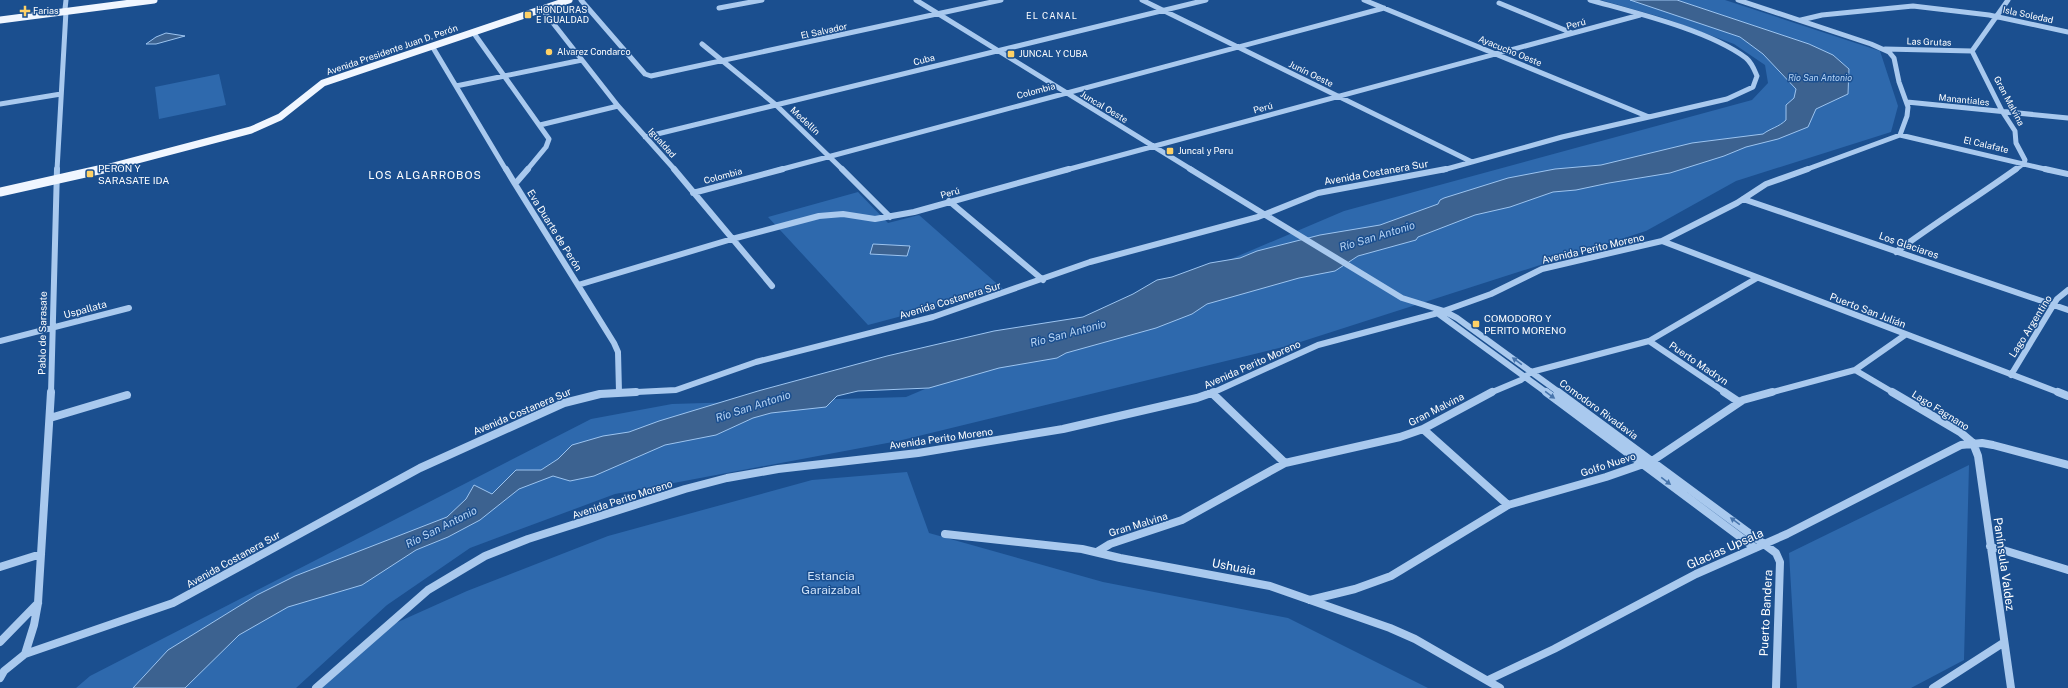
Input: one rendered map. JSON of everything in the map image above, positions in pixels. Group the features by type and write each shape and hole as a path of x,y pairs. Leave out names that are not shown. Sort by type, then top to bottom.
{"main road":[{"path":"66,10 132,0"},
{"path":"0,18 154,0"},
{"name":"Avenida Presidente Juan D. Perón","path":"0,192 137,161 252,130 286,114 307,92 323,83 567,0"}],"street":[{"name":"Pablo de Sarasate","path":"25,654 34,625 38,603 50,418 56,179 66,0"},
{"name":"El Salvador","path":"581,0 645,74 651,76 1001,0"},
{"path":"719,8 762,0"},
{"name":"Juncal Oeste","path":"916,0 1064,92 1154,145 1379,285"},
{"name":"Junín Oeste","path":"1142,0 1472,162"},
{"name":"Cuba","path":"645,137 996,50 1206,0"},
{"name":"Ayacucho Oeste","path":"1364,0 1649,117"},
{"name":"Avenida Costanera Sur","path":"0,678 4,672 25,654 173,603 385,487 456,450 564,403 584,397 619,392 676,390 756,362 933,317 1043,280 1090,262 1265,214 1318,193 1413,177 1562,138 1697,107 1740,94 1753,87 1757,76 1752,64 1736,51 1685,30 1590,0"},
{"path":"1738,0 1885,49 1894,58 1899,82 1907,102 1908,116 1900,135"},
{"path":"1902,0 1913,6"},
{"path":"1972,51 2008,0"},
{"path":"1499,3 1572,33"},
{"path":"1801,20 1822,15 1913,6"},
{"name":"Isla Soledad","path":"1913,6 1996,17 2068,32"},
{"name":"Colombia","path":"693,193 1064,92 1384,8"},
{"name":"Igualdad","path":"542,9 618,106 772,286"},
{"name":"Perú","path":"578,285 732,239 819,216 843,214 875,218 890,217 949,202 1154,145 1640,15"},
{"name":"Eva Duarte de Perón","path":"473,32 549,139 548,144 515,184 618,352 619,392"},
{"name":"Medellín","path":"702,44 725,60 775,105 890,217"},
{"path":"432,46 515,184"},
{"name":"Las Grutas","path":"1885,49 1972,51"},
{"name":"Gran Malvina","path":"1972,51 2002,112 2015,131 2016,143 2025,160 2024,163"},
{"path":"456,86 582,60"},
{"path":"0,104 61,94"},
{"name":"Manantiales","path":"1907,102 2068,118"},
{"path":"540,125 618,106"},
{"name":"El Calafate","path":"1900,135 2068,174"},
{"name":"Avenida Perito Moreno","path":"316,688 428,590 485,556 536,537 685,489 727,478 778,469 918,453 1063,429 1212,394 1318,345 1379,331 1441,312 1491,294 1542,269 1662,241 1743,199 1761,186 1778,178 1900,135"},
{"path":"1896,252 1939,220 1981,194 2024,163"},
{"name":"Los Glaciares","path":"1743,199 2068,310"},
{"path":"949,202 1043,280"},
{"name":"Puerto San Julián","path":"1662,241 2068,396"},
{"name":"Gran Malvina","path":"1097,552 1110,544 1182,520 1210,506 1285,463 1386,440 1423,429 1528,374 1649,341 1757,278"},
{"name":"Comodoro Rivadavia","path":"1379,285 1414,302 1441,312 1652,460 1766,544"},
{"name":"Lago Argentino","path":"2011,374 2057,299 2068,290"},
{"name":"Uspallata","path":"0,341 129,308"},
{"name":"Golfo Nuevo","path":"1310,600 1355,589 1391,576 1508,505 1644,464 1739,402 1855,370 1905,335"},
{"name":"Puerto Madryn","path":"1649,341 1739,402"},
{"name":"Lago Fagnano","path":"1855,370 1960,432 1972,443 1993,445 2068,465"},
{"name":"Comodoro Rivadavia","path":"1528,374 1755,548"},
{"path":"1212,394 1285,463"},
{"path":"50,418 127,395"},
{"path":"1423,429 1508,505"},
{"name":"Glacias Upsala","path":"1488,680 1554,649 1696,574 1766,544 1952,448 1972,443"},
{"name":"Panínsula Valdez","path":"1972,443 1978,456 2003,644 2011,688"},
{"name":"Ushuaia","path":"945,534 1082,549 1120,558 1248,581 1310,600 1390,628 1415,639 1500,688"},
{"name":"Puerto Bandera","path":"1766,544 1776,553 1780,562 1776,688"},
{"path":"1990,546 2068,570"},
{"path":"0,567 41,554"},
{"path":"0,642 38,603"},
{"path":"1933,688 2003,644"}],"green space":[{"path":"1601,0 1725,0 1880,51 1898,106 1891,132 1736,181 1646,231 1291,345 898,441 615,494 470,548 387,605 296,688 76,688 90,676 591,419 672,404 906,397 1344,211 1752,100 1768,83 1765,65 1734,44 1664,18"},
{"path":"219,74 226,105 159,119 155,87"},
{"path":"858,192 888,223 919,215 1003,289 868,325 768,217"},
{"path":"1969,465 1964,660 1911,688 1797,688 1789,553"},
{"name":"Estancia Garaizabal","path":"907,472 929,533 1103,582 1288,618 1428,688 319,688 389,626 467,591 608,536 812,480"}],"water":[{"name":"Río San Antonio","path":"1630,0 1677,0 1809,44 1833,55 1849,69 1848,94 1816,109 1808,127 1778,139 1746,147 1724,156 1670,173 1576,190 1553,192 1510,207 1475,215 1418,237 1416,240 1358,256 1335,271 1299,278 1207,304 1192,314 1156,328 1066,353 1057,358 999,368 929,388 858,391 837,396 826,407 771,413 753,418 716,435 665,445 594,476 570,481 553,476 519,489 480,520 448,537 416,550 362,585 288,607 239,635 185,688 133,688 168,650 257,595 295,576 447,517 466,499 474,485 492,494 516,470 541,470 558,459 572,445 603,436 629,432 659,421 758,391 887,356 994,331 1083,317 1133,294 1157,280 1172,277 1210,263 1240,258 1257,251 1320,235 1380,225 1438,204 1440,200 1444,198 1508,178 1555,169 1601,165 1692,143 1763,134 1786,120 1786,105 1794,98 1796,89 1763,54 1740,37"},
{"path":"166,33 185,36 156,44 146,44 156,37"},
{"path":"873,244 910,246 907,256 870,254"}],"place":[{"name":"Farias","path":"25,11"},
{"name":"HONDURAS E IGUALDAD","path":"528,15"},
{"name":"Alvarez Condarco","path":"549,52"},
{"name":"JUNCAL Y CUBA","path":"1011,54"},
{"name":"Juncal y Peru","path":"1170,151"},
{"name":"PERON Y SARASATE IDA","path":"90,174"},
{"name":"COMODORO Y PERITO MORENO","path":"1476,324"}],"district":[{"name":"EL CANAL","path":"1052,16"},
{"name":"LOS ALGARROBOS","path":"425,175"}]}
